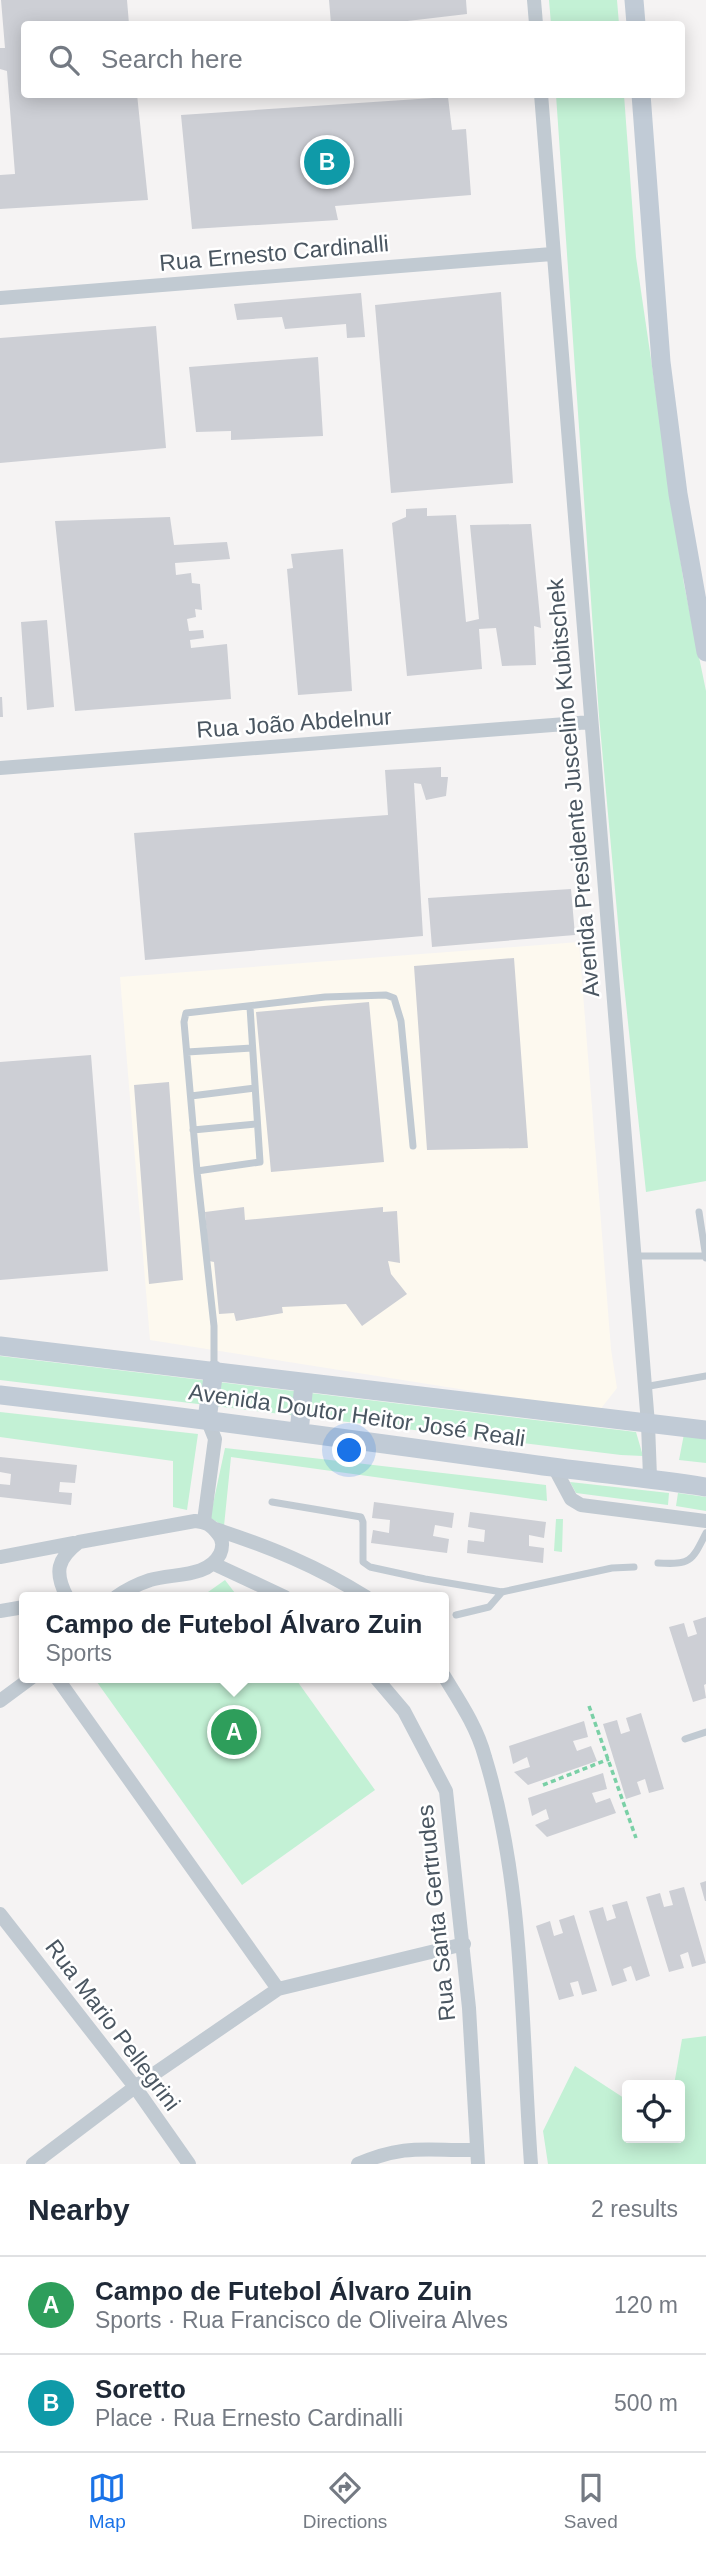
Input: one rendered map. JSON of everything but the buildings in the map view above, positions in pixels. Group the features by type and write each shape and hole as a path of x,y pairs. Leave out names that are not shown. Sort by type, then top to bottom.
{"main road":[{"path":"634,0 636,21"},
{"path":"641,98 661,362 678,494 706,652"},
{"name":"Avenida Doutor Heitor José Reali","path":"0,1346 706,1430"},
{"path":"207,1419 214,1370"},
{"path":"299,1432 304,1384"},
{"name":"Avenida Doutor Heitor José Reali","path":"0,1395 207,1419 554,1467 650,1477 706,1487"}],"street":[{"path":"534,0 536,21"},
{"name":"Avenida Presidente Juscelino Kubitschek","path":"541,98 648,1424 650,1477"},
{"name":"Rua Ernesto Cardinalli","path":"0,298 552,254"},
{"name":"Rua João Abdelnur","path":"0,768 591,722"},
{"path":"123,1592 151,1580 204,1570 214,1564 222,1551 221,1537 209,1525 215,1439 207,1419"},
{"path":"554,1467 571,1499 581,1505 706,1521"},
{"path":"0,1557 195,1521 276,1549 326,1572 358,1592"},
{"path":"65,1592 58,1571 64,1554 79,1542"},
{"path":"214,1564 274,1592"},
{"path":"0,1611 19,1608"},
{"path":"0,1700 24,1683"},
{"path":"61,1683 278,1989"},
{"name":"Rua Santa Gertrudes","path":"380,1683 404,1711 446,1791 464,1944 477,2157"},
{"path":"448,1683 467,1712 485,1755 509,1855 525,2015 531,2164"},
{"name":"Rua Mario Pellegrini","path":"0,1914 135,2087 189,2164"},
{"path":"33,2164 135,2087 278,1989 464,1944"},
{"path":"358,2164 404,2149 477,2157"}],"lane":[{"path":"214,1370 214,1325 193,1130 184,1017 186,1013 325,997 386,995 394,998 401,1021 413,1146"},
{"path":"197,1171 260,1162 250,1007"},
{"path":"187,1052 252,1048"},
{"path":"191,1096 255,1087"},
{"path":"193,1130 257,1124"},
{"path":"634,1256 706,1257 699,1212"},
{"path":"644,1387 706,1376"},
{"path":"272,1503 361,1517 363,1562 370,1567 425,1580 502,1591 612,1568 634,1567"},
{"path":"658,1563 681,1564 695,1556 706,1532"},
{"path":"456,1615 489,1606 502,1591"},
{"path":"685,1739 706,1732"}],"path":[{"path":"589,1706 636,1838"},
{"path":"544,1785 609,1759"}],"shaded area":[{"path":"579,942 611,1349 617,1388 599,1411 150,1340 120,977"}],"green space":[{"path":"549,0 617,0 619,21 551,21"},
{"path":"556,98 624,98 636,257 684,584 706,691 706,1181 646,1192 599,716"},
{"path":"0,1356 636,1432 643,1456 0,1380"},
{"path":"0,1412 198,1434 187,1510 173,1507 173,1461 0,1437"},
{"path":"684,1434 706,1437 706,1463 679,1460"},
{"path":"225,1448 546,1485 547,1501 231,1457 224,1526 210,1518"},
{"path":"570,1482 669,1493 668,1505 576,1493"},
{"path":"678,1493 706,1497 706,1511 676,1506"},
{"path":"556,1519 563,1519 562,1552 554,1551"},
{"path":"225,1580 234,1592 208,1592"},
{"path":"98,1683 299,1683 375,1790 242,1885"},
{"path":"706,2036 706,2164 548,2164 543,2131 575,2066 622,2097 622,2143 685,2143 685,2080 675,2080 682,2039"}],"place":[{"name":"Soretto","path":"327,162"},
{"name":"Campo de Futebol Álvaro Zuin","path":"234,1732"}]}
